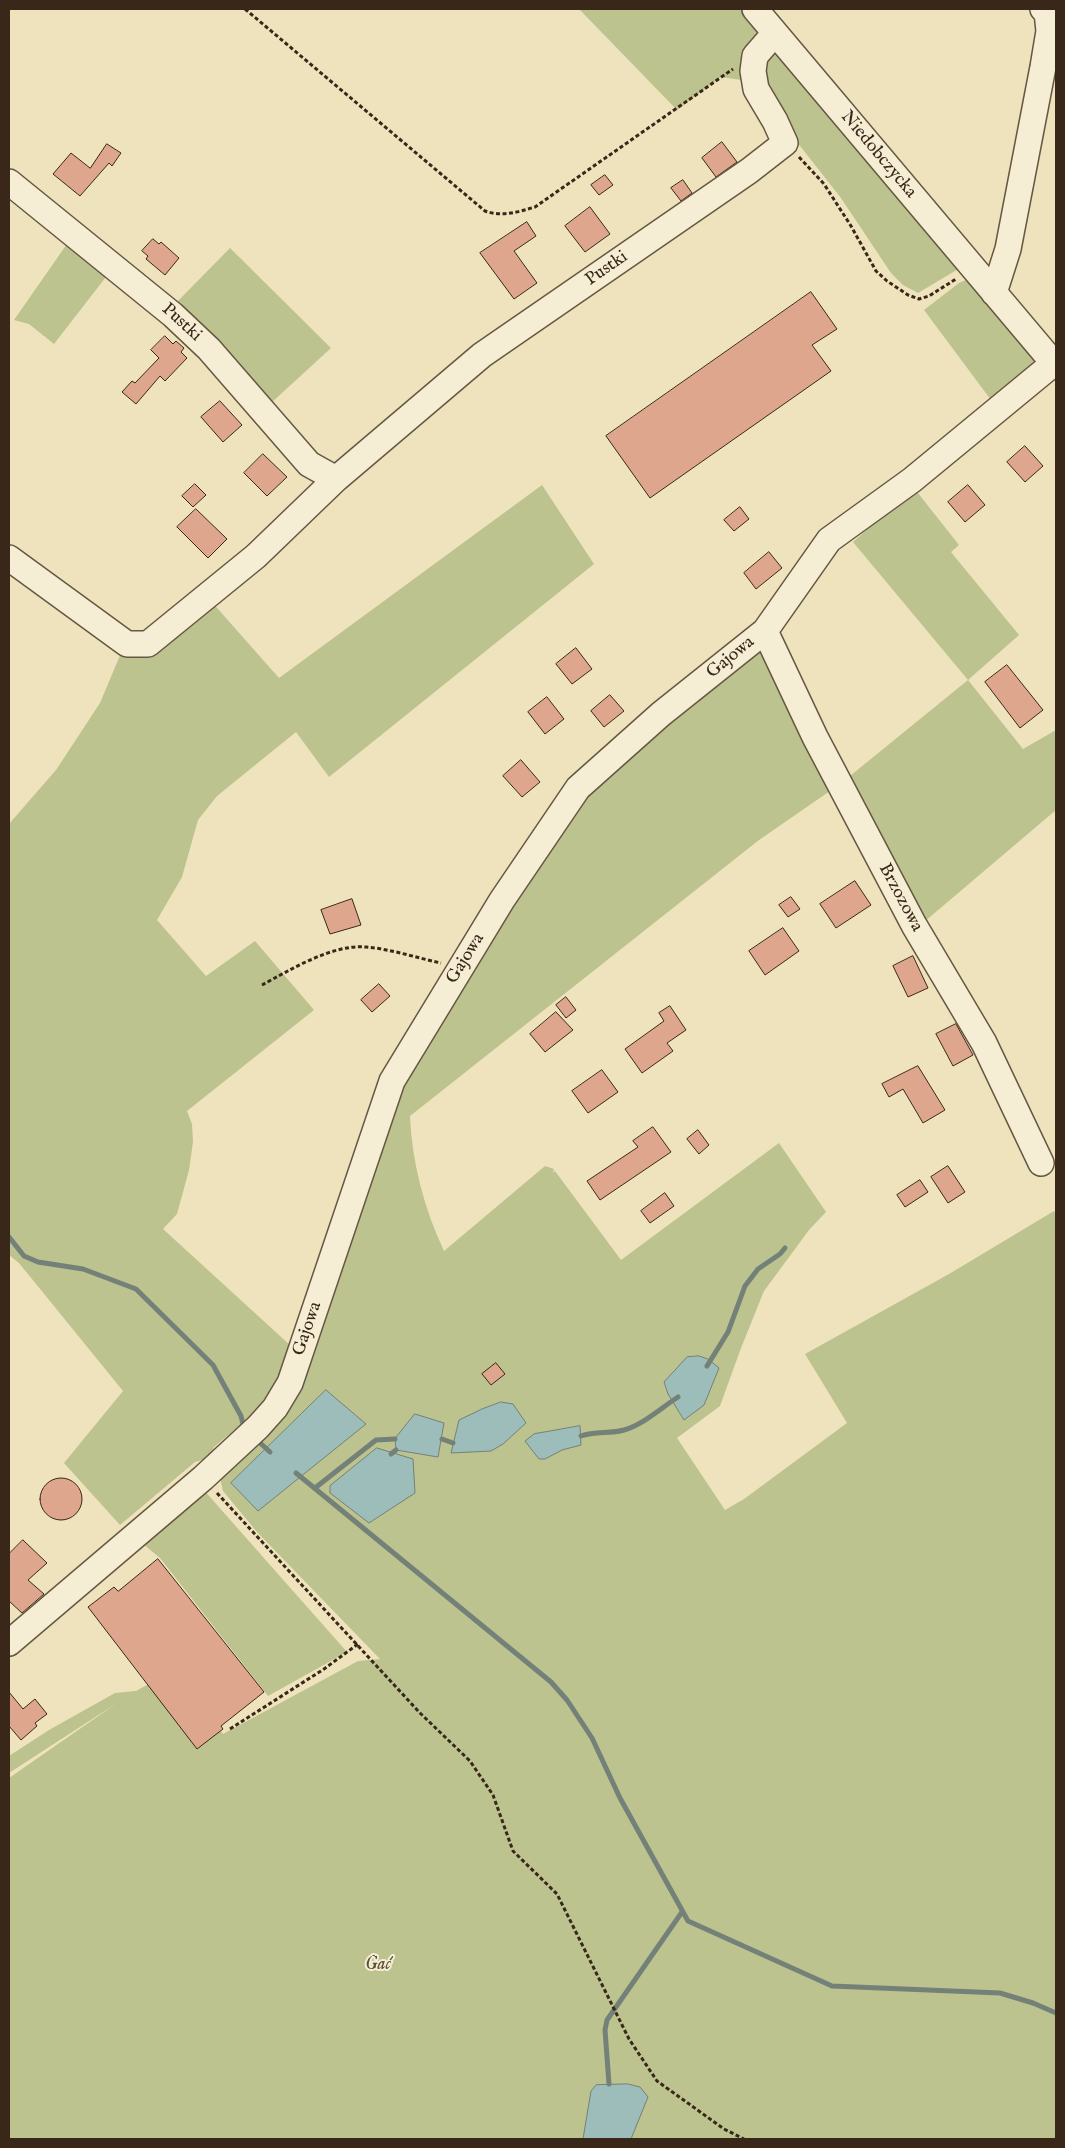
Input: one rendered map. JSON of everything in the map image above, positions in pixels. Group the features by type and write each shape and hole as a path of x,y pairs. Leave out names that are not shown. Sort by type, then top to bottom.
{"street":[{"name":"Niedobczycka","path":"755,9 1055,365"},
{"path":"997,297 1008,249 1049,31 1047,12 1043,9"},
{"path":"775,33 755,56 754,71 756,89 775,121 784,143"},
{"name":"Pustki","path":"9,558 127,644 148,644 256,556 336,479 482,355 749,171 784,143"},
{"name":"Pustki","path":"9,182 174,314 209,349 309,464 336,479"},
{"name":"Gajowa","path":"9,1643 203,1478 258,1427 275,1408 290,1383 392,1081 502,900 578,788 661,714 765,630 829,540 912,480 1055,365"},
{"name":"Brzozowa","path":"765,630 815,737 914,925 984,1043 1041,1162"}],"path":[{"path":"245,9 471,200 485,211 494,214 512,214 535,208 743,62 755,56"},
{"path":"784,143 824,184 851,226 876,271 897,288 919,298 929,296 974,269"},
{"path":"262,986 302,963 341,949 365,946 448,965 464,962"},
{"path":"203,1478 420,1713 470,1762 492,1795 513,1851 557,1894 629,2039 657,2081 724,2129 744,2139"},
{"path":"230,1729 324,1669 358,1644"}],"green space":[{"path":"579,9 747,9 766,32 748,81 721,77 677,110"},
{"path":"775,47 965,265 918,293 903,285 891,273 841,198 793,137 765,87 763,65"},
{"path":"69,241 109,273 54,344 29,324 14,320"},
{"path":"230,248 331,348 270,404 174,305"},
{"path":"968,279 1040,364 991,400 924,310 959,283"},
{"path":"542,485 594,564 329,777 296,732 217,796 198,820 182,877 157,920 206,976 255,941 314,1010 187,1111 192,1124 193,1142 189,1170 177,1214 163,1229 291,1346 283,1387 244,1428 239,1426 214,1447 209,1458 195,1462 120,1525 64,1463 123,1391 19,1263 9,1255 9,824 56,770 100,703 121,653 210,600 279,678"},
{"path":"914,488 959,545 951,552 1019,635 968,680 853,542"},
{"name":"Gać","path":"761,646 830,791 759,840 410,1116 416,1168 425,1202 444,1251 545,1166 554,1169 553,1173 555,1171 621,1260 779,1143 826,1212 809,1230 764,1291 720,1406 677,1438 725,1510 744,1499 847,1423 805,1354 949,1274 1054,1211 1056,1215 1056,2139 9,2139 9,1778 117,1703 9,1773 9,1756 49,1730 115,1693 136,1691 174,1670 223,1734 358,1661 380,1659 257,1532 223,1491 219,1473 262,1430 420,1045 426,1050 561,822 608,770"},
{"path":"968,680 1023,749 1056,730 1056,810 924,922 845,780"},
{"path":"202,1488 347,1652 268,1696 160,1558 137,1539"}],"water":[{"path":"699,1356 708,1359 719,1368 704,1405 684,1420 668,1394 664,1382 687,1357"},
{"path":"326,1390 366,1424 258,1511 231,1483"},
{"path":"501,1402 513,1404 526,1423 503,1444 491,1451 451,1453 459,1420"},
{"path":"415,1414 444,1423 438,1457 396,1450 395,1439"},
{"path":"580,1426 581,1445 562,1450 545,1459 539,1459 525,1441 534,1434"},
{"path":"377,1448 413,1459 415,1493 369,1523 330,1493 330,1486"},
{"path":"628,2084 640,2087 648,2097 631,2139 583,2139 591,2091 596,2085"}],"building":[{"path":"722,142 737,162 716,177 702,158"},
{"path":"107,144 121,153 112,166 109,163 80,196 53,174 71,153 90,168"},
{"path":"605,175 613,185 599,195 591,185"},
{"path":"683,180 692,193 681,201 671,188"},
{"path":"590,207 610,234 585,252 565,226"},
{"path":"527,222 536,236 514,251 537,283 514,299 480,253"},
{"path":"153,239 159,244 161,242 179,258 165,275 146,259 148,256 142,251"},
{"path":"811,292 837,329 812,345 831,371 650,498 606,436"},
{"path":"165,336 173,344 176,341 184,348 181,352 187,358 165,381 160,376 136,404 122,392 132,381 135,383 159,358 151,350"},
{"path":"220,401 242,425 223,442 201,417"},
{"path":"1025,446 1043,466 1025,482 1007,462"},
{"path":"263,454 287,477 267,496 244,473"},
{"path":"195,484 206,495 193,507 182,496"},
{"path":"968,485 985,505 965,522 948,502"},
{"path":"740,507 749,519 734,531 724,520"},
{"path":"196,509 227,539 208,558 177,527"},
{"path":"769,552 782,568 756,589 744,573"},
{"path":"576,648 592,669 572,684 556,664"},
{"path":"1007,665 1043,710 1020,728 985,682"},
{"path":"610,695 624,711 604,727 591,711"},
{"path":"547,697 564,719 545,734 528,712"},
{"path":"521,760 540,782 522,797 503,776"},
{"path":"855,881 871,905 836,928 820,904"},
{"path":"791,897 800,909 788,917 779,905"},
{"path":"352,899 361,925 330,934 321,910"},
{"path":"783,928 799,951 765,975 749,951"},
{"path":"913,956 928,988 908,997 893,966"},
{"path":"379,984 390,996 372,1012 361,1000"},
{"path":"566,997 576,1010 566,1018 556,1005"},
{"path":"670,1006 686,1030 667,1043 673,1051 642,1073 625,1049 664,1021 659,1013"},
{"path":"556,1012 573,1030 545,1052 530,1034"},
{"path":"956,1024 973,1055 953,1066 936,1034"},
{"path":"918,1066 945,1110 923,1123 903,1089 889,1097 882,1084"},
{"path":"602,1070 618,1092 588,1113 572,1091"},
{"path":"653,1127 671,1152 600,1200 587,1181 638,1147 633,1141"},
{"path":"698,1130 709,1145 699,1154 687,1139"},
{"path":"948,1166 965,1192 948,1203 931,1177"},
{"path":"920,1180 928,1192 905,1207 897,1195"},
{"path":"665,1193 674,1206 650,1223 641,1211"},
{"path":"496,1363 505,1374 491,1385 482,1374"},
{"path":"65,1478 73,1481 79,1487 82,1499 79,1511 73,1517 57,1520 49,1517 43,1511 40,1495 43,1487 49,1481"},
{"path":"23,1540 47,1563 28,1580 44,1594 22,1613 9,1601 9,1554"},
{"path":"158,1559 264,1692 221,1726 223,1729 197,1749 88,1607 114,1587 118,1591"},
{"path":"9,1692 23,1709 35,1699 47,1714 35,1723 37,1726 21,1740 9,1726"}],"waterway":[{"path":"9,1237 24,1256 38,1262 83,1269 136,1289 213,1365 241,1416 244,1428"},
{"path":"707,1366 728,1332 745,1286 758,1269 780,1254 785,1248"},
{"path":"581,1436 624,1430 645,1420 678,1397"},
{"path":"315,1488 376,1440 395,1439"},
{"path":"442,1439 453,1443"},
{"path":"258,1441 270,1452"},
{"path":"391,1454 396,1450"},
{"path":"296,1473 551,1682 567,1700 592,1738 620,1798 688,1921 832,1986 1000,1993 1033,2003 1056,2013"},
{"path":"609,2084 605,2030 607,2020 682,1912"}]}
